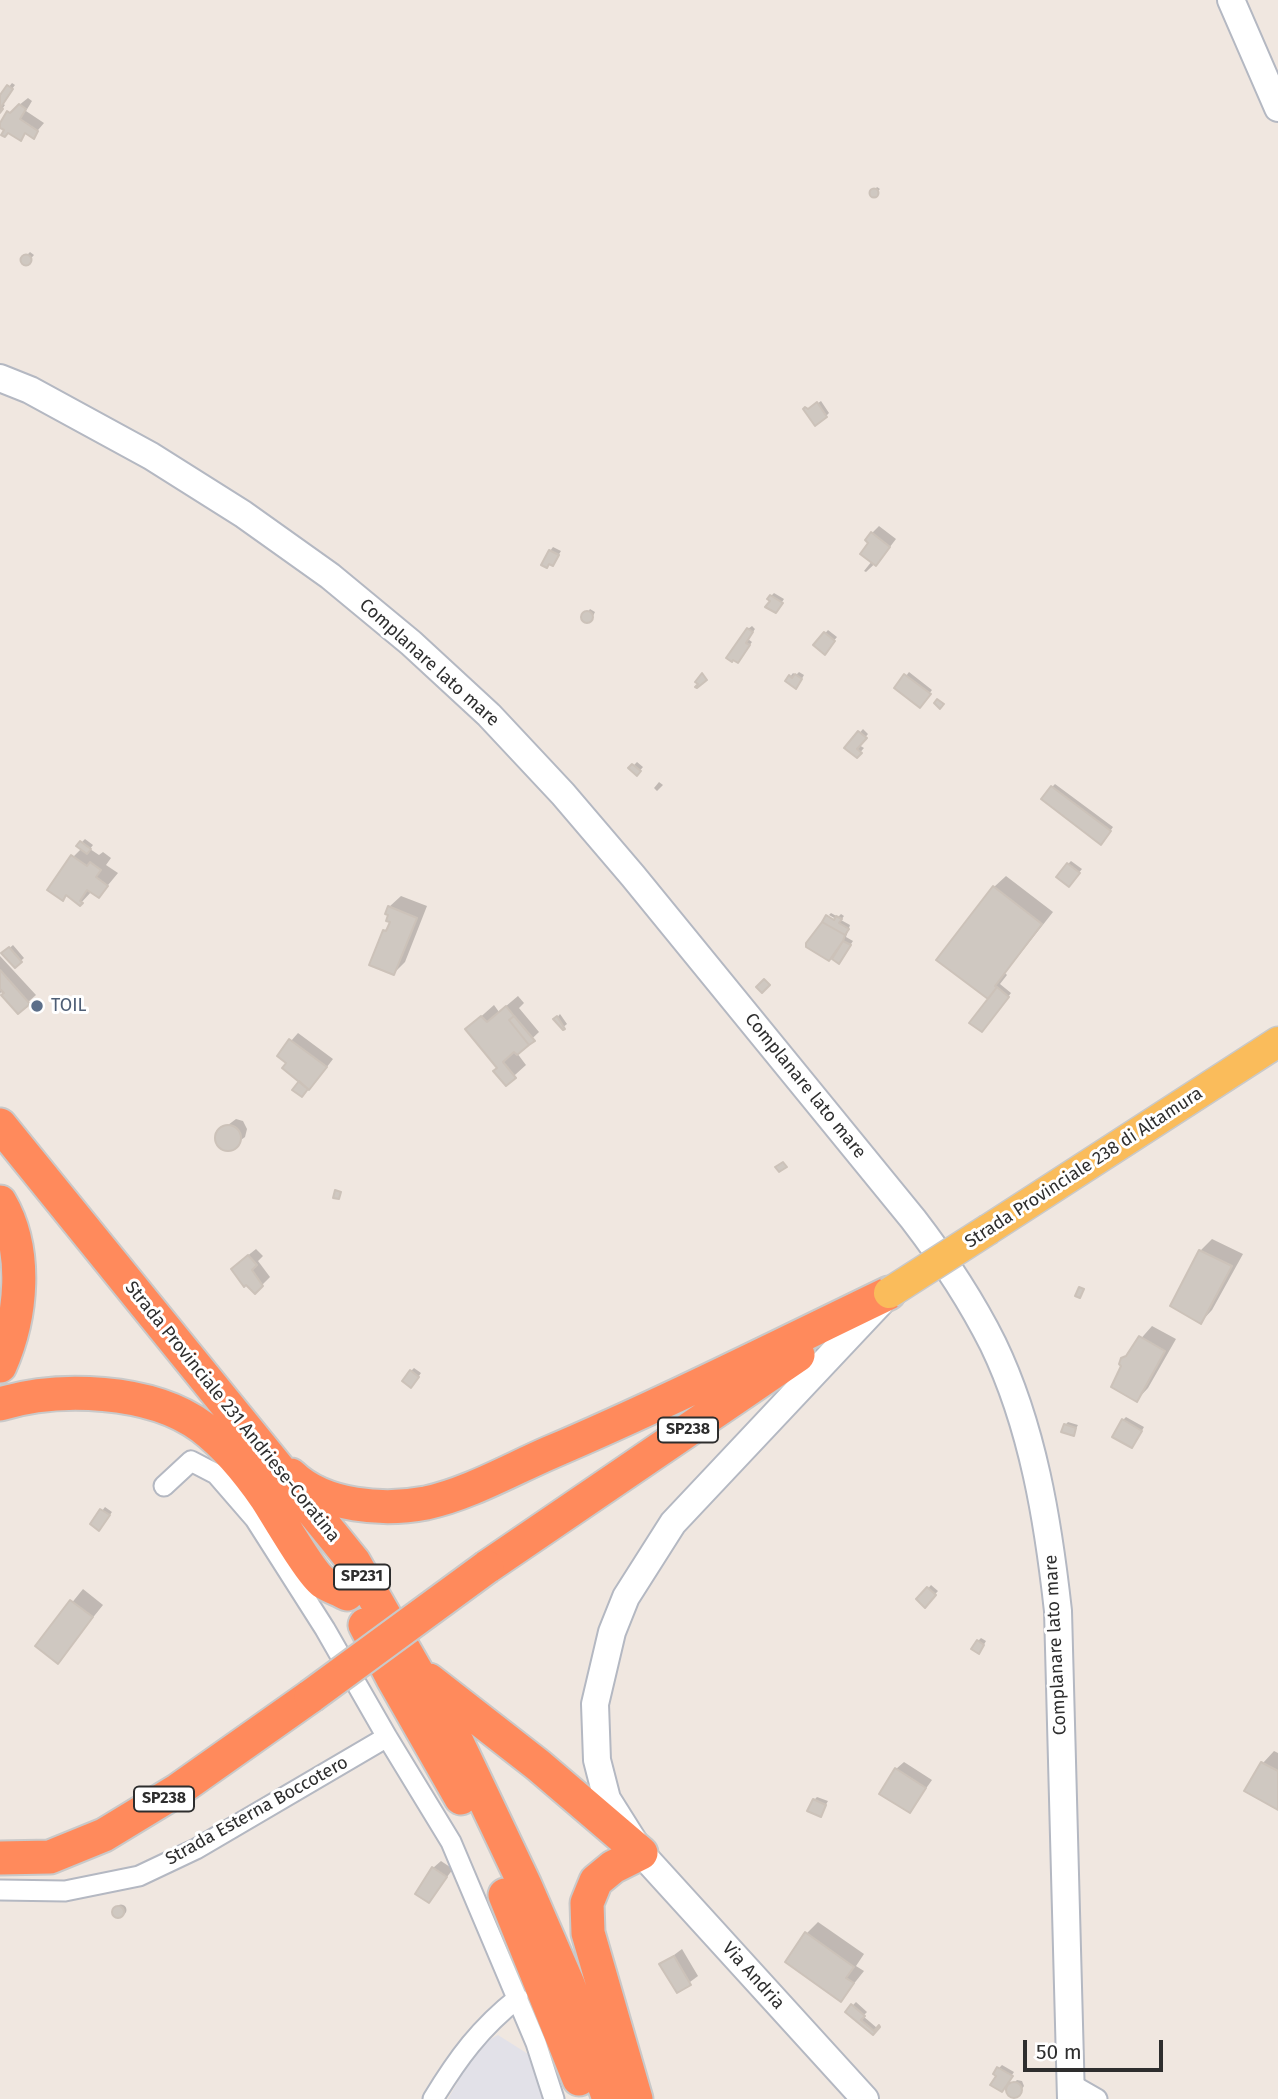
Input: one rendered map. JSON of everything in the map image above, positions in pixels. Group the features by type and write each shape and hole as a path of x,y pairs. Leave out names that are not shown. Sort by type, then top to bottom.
{"highway":[{"name":"Strada Provinciale 231 Andriese-Coratina","path":"0,1125 354,1562 458,1744 525,1885 568,1984 609,2099"},
{"name":"Strada Provinciale 231 Andriese-Coratina","path":"0,1158 237,1438 347,1594 462,1801 514,1916 586,2099"},
{"path":"0,1202 13,1235 18,1286 17,1312 0,1366"},
{"path":"222,1399 293,1478 324,1495 357,1505 392,1507 428,1502 463,1490 607,1428 889,1293"},
{"name":"SP238","path":"0,1858 50,1857 104,1835 178,1790 487,1567 889,1293"},
{"path":"0,1404 58,1393 134,1399 169,1410 200,1426 228,1450 321,1581 347,1594"},
{"path":"414,1668 538,1765 641,1853 613,1867 596,1881 587,1903 588,1933 636,2099"}],"main road":[{"name":"Strada Provinciale 238 di Altamura","path":"889,1293 1278,1042"}],"street":[{"path":"1231,0 1278,108"},
{"name":"Complanare lato mare","path":"0,378 30,390 151,456 243,514 330,576 411,643 489,715 563,794 633,876 914,1219 976,1312 1009,1383 1033,1459 1050,1535 1059,1624 1070,2091"},
{"name":"Via Andria","path":"864,2099 641,1853 607,1799 597,1760 595,1704 606,1652 626,1597 673,1523 889,1293"},
{"path":"164,1486 191,1461 216,1474 255,1519 325,1629 451,1842 518,1998 554,2099"},
{"name":"Strada Esterna Boccotero","path":"0,1890 65,1891 139,1876 197,1849 387,1737"},
{"path":"433,2099 457,2059 490,2020 518,1998"},
{"path":"1070,2091 1097,2099"}],"shaded area":[{"path":"498,2035 528,2054 544,2099 448,2099 478,2046"}],"building":[{"path":"7,85 13,89 0,113 0,95"},
{"path":"19,104 26,109 20,119 38,131 34,139 25,133 21,141 8,133 5,137 1,135 4,130 0,128 0,123 7,111 10,113"},
{"path":"874,188 879,193 874,198 869,193"},
{"path":"26,254 32,260 26,266 20,260"},
{"path":"817,402 827,417 815,426 803,409 808,409"},
{"path":"871,532 890,547 876,566 860,554 868,543 865,540"},
{"path":"549,550 559,555 553,566 549,564 547,568 541,565"},
{"path":"770,595 783,603 776,613 765,607 770,601 767,599"},
{"path":"587,611 593,617 587,623 581,617"},
{"path":"747,628 753,632 746,643 750,645 738,663 733,660 732,662 726,658"},
{"path":"824,632 835,641 825,655 813,645"},
{"path":"702,673 707,680 697,688 695,687 698,684 695,682"},
{"path":"795,674 802,679 796,689 785,681 789,675 792,678"},
{"path":"904,674 931,694 920,708 894,688"},
{"path":"937,699 944,704 940,709 934,703"},
{"path":"858,731 867,738 857,749 862,753 857,758 844,748"},
{"path":"632,764 641,771 637,776 628,768"},
{"path":"1051,786 1111,831 1101,845 1041,799"},
{"path":"80,841 91,849 87,854 76,846"},
{"path":"71,855 87,866 90,862 101,870 96,877 108,886 99,898 87,890 80,906 66,895 63,901 47,890"},
{"path":"1067,863 1080,873 1069,887 1056,877"},
{"path":"993,886 1042,924 988,999 936,960"},
{"path":"388,906 417,918 394,975 369,965 383,930 386,931 390,922 386,921 388,915 385,914"},
{"path":"826,915 834,920 836,916 842,919 839,923 849,929 845,935 822,922"},
{"path":"822,922 845,935 829,961 806,947 806,943"},
{"path":"843,941 851,945 839,964 832,959"},
{"path":"9,947 22,962 15,968 1,953"},
{"path":"0,970 30,1004 18,1014 1,995 4,993 0,989"},
{"path":"764,979 770,985 762,993 756,987"},
{"path":"997,987 1009,997 982,1032 969,1023"},
{"path":"506,1006 514,1016 509,1020 529,1045 517,1055 514,1052 503,1062 516,1078 506,1086 493,1071 497,1068 465,1029 481,1016 487,1022"},
{"path":"514,1016 535,1041 529,1045 509,1020"},
{"path":"557,1016 565,1029 553,1019"},
{"path":"289,1039 327,1067 309,1090 282,1068 286,1063 277,1056"},
{"path":"299,1081 308,1089 302,1097 292,1090"},
{"path":"228,1125 237,1129 241,1138 237,1147 228,1151 219,1147 215,1138 219,1129"},
{"path":"783,1162 787,1167 779,1172 775,1167"},
{"path":"335,1190 341,1192 339,1199 333,1198"},
{"path":"1199,1250 1232,1266 1201,1324 1170,1306"},
{"path":"248,1255 257,1265 252,1270 263,1286 255,1294 246,1285 244,1287 231,1269"},
{"path":"1079,1287 1084,1289 1080,1298 1075,1296"},
{"path":"1139,1336 1165,1351 1137,1402 1111,1387 1121,1366 1121,1358 1126,1356"},
{"path":"410,1370 419,1377 411,1388 402,1381"},
{"path":"1122,1419 1142,1431 1132,1448 1112,1437"},
{"path":"1064,1424 1076,1428 1074,1436 1061,1432"},
{"path":"100,1509 110,1515 99,1531 90,1524"},
{"path":"927,1587 936,1595 925,1608 916,1599"},
{"path":"70,1600 93,1617 58,1664 35,1646"},
{"path":"977,1640 984,1645 979,1654 971,1649"},
{"path":"1261,1762 1278,1771 1278,1810 1244,1791"},
{"path":"895,1768 926,1788 910,1813 879,1794"},
{"path":"813,1799 826,1805 821,1817 807,1811"},
{"path":"432,1867 447,1877 429,1903 415,1894"},
{"path":"118,1906 124,1912 118,1918 112,1912"},
{"path":"805,1932 854,1967 846,1978 854,1983 841,2002 785,1962"},
{"path":"674,1956 691,1985 677,1993 659,1964"},
{"path":"851,2004 865,2016 861,2020 874,2031 879,2025 873,2035 845,2012"},
{"path":"997,2067 1013,2076 1002,2092 990,2085 996,2076 993,2074"},
{"path":"1014,2082 1020,2084 1020,2096 1014,2098 1008,2096 1006,2090 1008,2084"}],"place":[{"name":"TOIL","path":"37,1006"}]}
